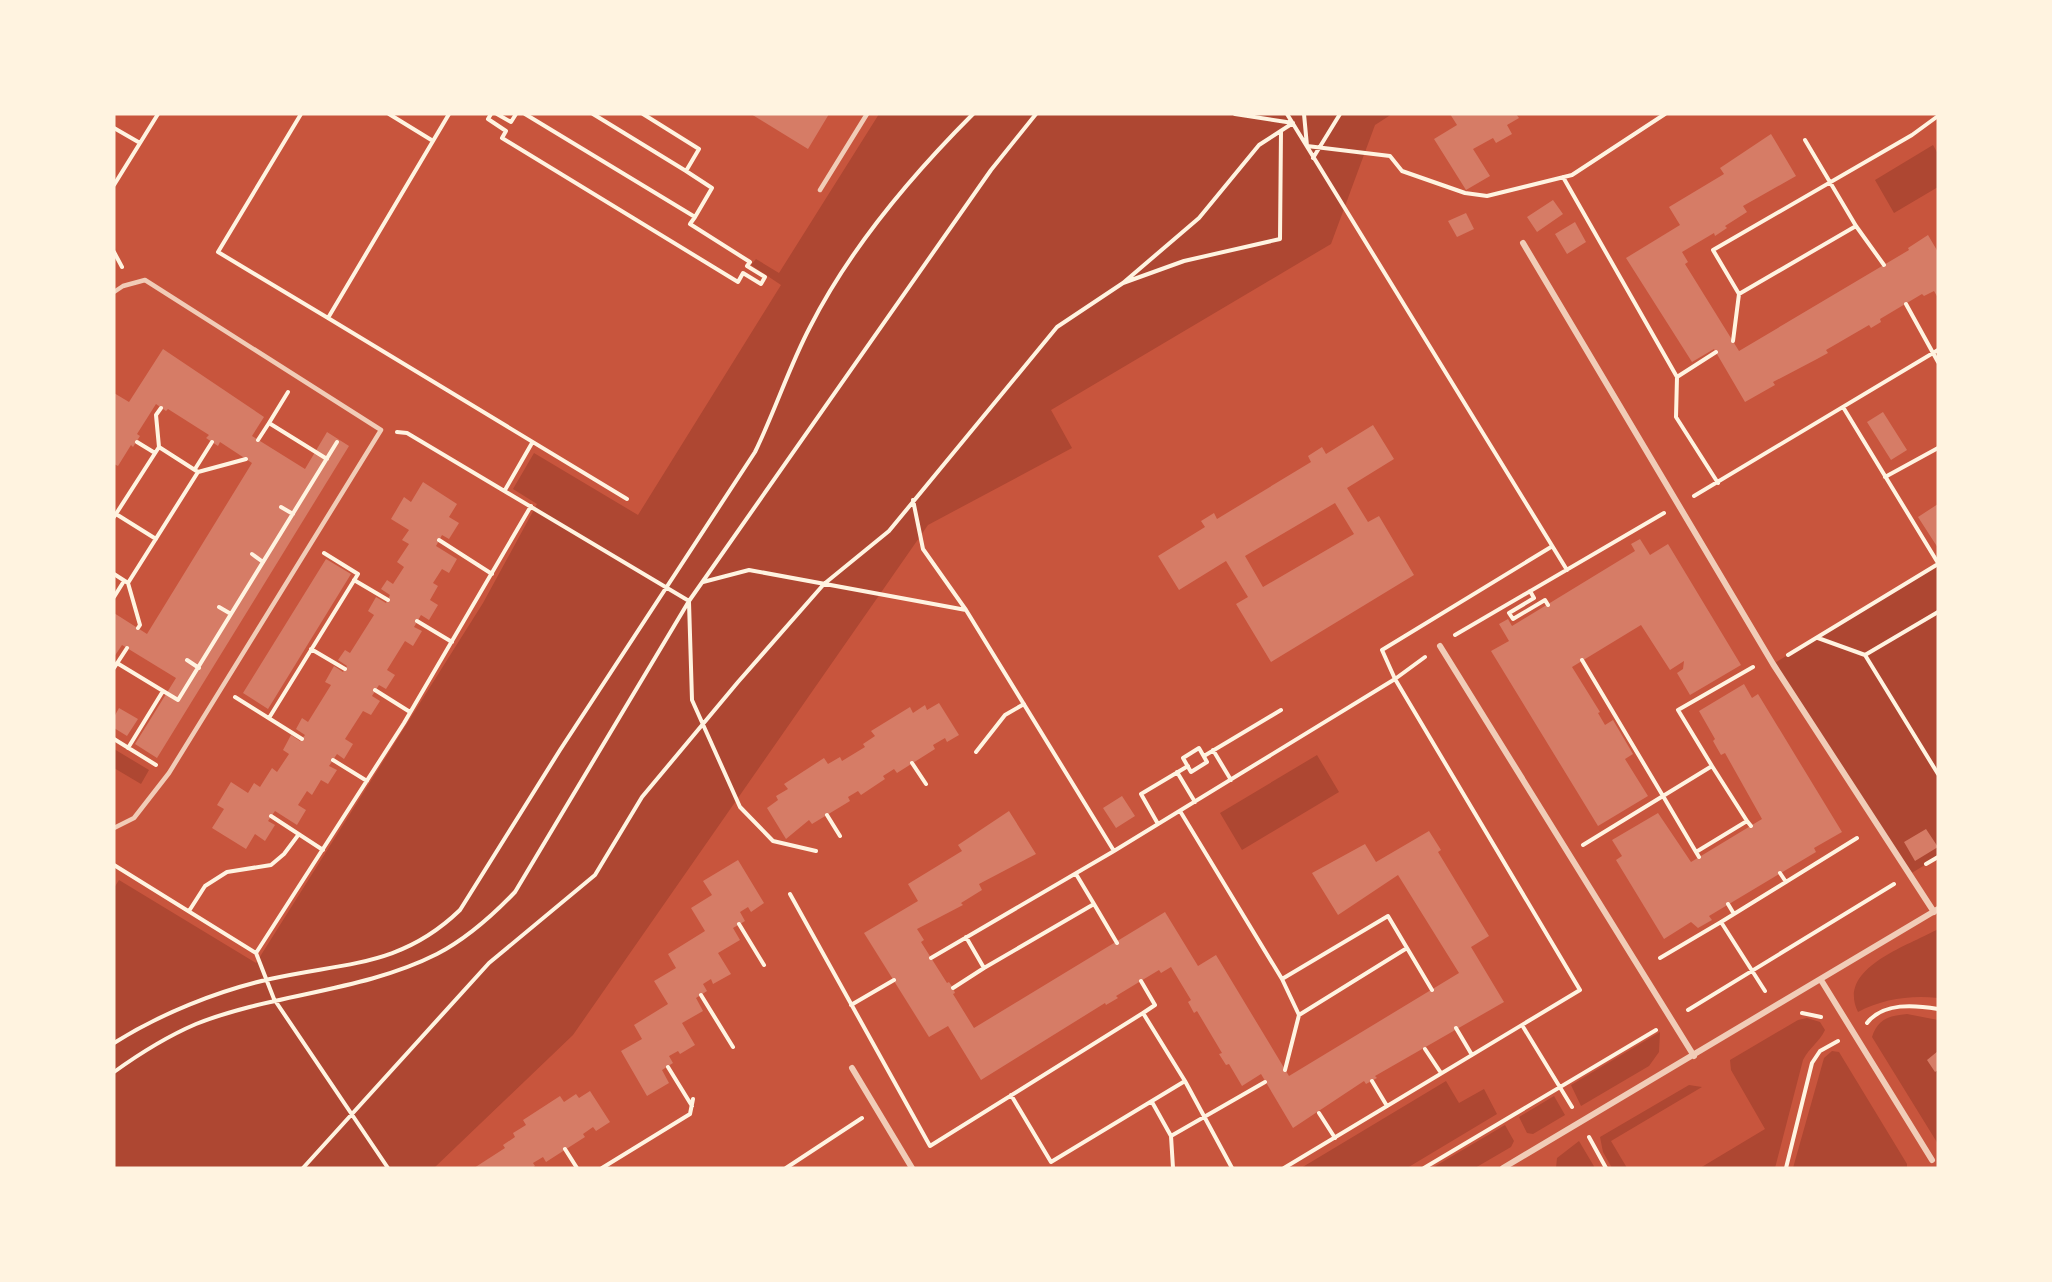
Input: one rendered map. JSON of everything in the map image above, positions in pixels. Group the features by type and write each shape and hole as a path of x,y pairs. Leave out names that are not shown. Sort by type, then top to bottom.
{"street":[{"path":"1503,1168 1936,910 1773,664 1523,243"},
{"path":"1440,646 1694,1056"},
{"path":"1821,980 1932,1160"},
{"path":"852,1068 912,1168"}],"lane":[{"path":"820,190 867,114"},
{"path":"114,292 123,286 145,280 381,430 169,773 134,818 114,828"}],"path":[{"path":"114,185 158,114"},
{"path":"301,114 218,252 627,499"},
{"path":"389,114 433,141"},
{"path":"328,318 449,114"},
{"path":"491,114 488,119 506,131 502,138 738,282 743,273 761,284 765,277 747,266 750,262 690,224 712,188 593,114"},
{"path":"497,114 511,122 516,114"},
{"path":"525,114 695,216"},
{"path":"643,114 699,149 686,171"},
{"path":"114,1043 155,1020 187,1006 268,979 398,953 435,932 460,910 665,588 755,452 809,327 835,283 890,207 973,114"},
{"path":"114,1072 135,1057 196,1024 274,999 399,970 437,954 495,912 515,892 689,601 991,170 1036,114"},
{"path":"1235,114 1293,123"},
{"path":"1287,114 1566,570"},
{"path":"1304,114 1307,146"},
{"path":"1313,158 1340,114"},
{"path":"1307,146 1390,156 1402,171 1465,193 1487,196 1572,175 1665,114"},
{"path":"1733,341 1739,294 1713,250 1912,135 1938,116"},
{"path":"303,1168 489,963 595,875 642,797 703,724 824,584 889,531 1057,327 1123,283 1199,218 1259,146 1293,123"},
{"path":"114,128 140,143"},
{"path":"1123,283 1184,261 1280,239 1281,131"},
{"path":"1805,140 1856,226 1884,265"},
{"path":"1563,177 1677,377 1676,417 1718,483"},
{"path":"1739,294 1856,226"},
{"path":"1906,304 1938,362"},
{"path":"1933,353 1938,350"},
{"path":"1677,377 1716,352"},
{"path":"258,440 297,377"},
{"path":"1773,664 1938,563 1843,407"},
{"path":"156,539 115,516 159,447 156,415 161,408"},
{"path":"269,423 327,459"},
{"path":"381,430 407,433 689,601"},
{"path":"137,442 155,453"},
{"path":"114,597 156,539 212,442"},
{"path":"117,663 178,700 337,442"},
{"path":"505,490 532,442"},
{"path":"159,447 196,471 246,459"},
{"path":"1885,477 1938,448"},
{"path":"913,500 923,549 966,610 1114,851"},
{"path":"256,953 410,712 531,506"},
{"path":"281,507 293,514"},
{"path":"439,540 492,574"},
{"path":"1284,1168 1580,990 1395,679 1382,650 1551,547"},
{"path":"252,554 263,561"},
{"path":"268,718 358,574 328,556"},
{"path":"702,583 749,570 966,610"},
{"path":"114,574 126,582 140,625 138,628"},
{"path":"354,580 388,600"},
{"path":"1530,591 1534,598 1509,613 1513,619 1545,600 1548,605"},
{"path":"689,601 692,700 740,807 773,841 816,851"},
{"path":"219,607 231,614"},
{"path":"1865,655 1938,612"},
{"path":"417,621 452,642"},
{"path":"1817,638 1865,655 1938,774"},
{"path":"114,668 126,648"},
{"path":"311,649 345,669"},
{"path":"187,660 199,668"},
{"path":"1582,660 1699,857"},
{"path":"1751,826 1678,710 1758,664"},
{"path":"375,690 410,712"},
{"path":"128,748 163,691"},
{"path":"238,699 303,738"},
{"path":"976,752 1005,715 1024,704"},
{"path":"1204,756 1281,710"},
{"path":"114,739 155,764"},
{"path":"1199,748 1207,762 1191,772 1188,766 1183,758 1199,748"},
{"path":"1213,750 1231,780"},
{"path":"333,760 367,781"},
{"path":"912,763 926,784"},
{"path":"1158,824 1141,794 1188,766"},
{"path":"1582,845 1712,766"},
{"path":"1177,772 1195,802"},
{"path":"1180,811 1282,978 1299,1014 1285,1070"},
{"path":"827,815 840,836"},
{"path":"271,816 323,850"},
{"path":"1695,852 1747,821"},
{"path":"189,911 205,886 227,872 271,865 284,854 299,834"},
{"path":"1660,958 1857,838"},
{"path":"1684,1012 1938,857"},
{"path":"114,866 256,953 274,999 388,1168"},
{"path":"1076,873 1118,943"},
{"path":"1780,873 1786,882"},
{"path":"790,894 930,1146 1155,1005 1141,981"},
{"path":"953,988 1094,904"},
{"path":"1728,904 1734,914"},
{"path":"1282,978 1388,916 1432,990"},
{"path":"1721,922 1767,994"},
{"path":"739,924 764,965"},
{"path":"966,937 984,968"},
{"path":"931,958 948,947"},
{"path":"1299,1014 1407,948"},
{"path":"851,1005 894,980"},
{"path":"701,995 734,1047"},
{"path":"1865,1025 1876,1014 1897,1007 1938,1009"},
{"path":"1143,1012 1232,1168"},
{"path":"1796,1015 1816,1015 1825,1021"},
{"path":"1522,1025 1606,1168"},
{"path":"1456,1028 1472,1055"},
{"path":"1424,1168 1659,1028"},
{"path":"1832,1031 1840,1040 1844,1050"},
{"path":"1786,1168 1812,1063 1820,1051 1840,1040"},
{"path":"1425,1049 1441,1074"},
{"path":"668,1067 692,1106"},
{"path":"1372,1081 1387,1106"},
{"path":"1011,1095 1051,1162 1185,1082"},
{"path":"1172,1136 1265,1082"},
{"path":"786,1168 902,1096"},
{"path":"602,1168 690,1114 693,1099"},
{"path":"1152,1102 1172,1136 1173,1168"},
{"path":"1319,1113 1335,1138"},
{"path":"565,1149 577,1168"}],"shaded area":[{"path":"879,114 1392,114 1375,125 1331,244 1051,410 1072,448 928,525 573,1035 434,1168 114,1168 114,888 119,880 256,963 483,603 537,504 513,489 534,453 638,515 781,285 751,265 756,259 779,273"},
{"path":"1933,145 1938,154 1938,187 1894,213 1875,180"},
{"path":"1938,564 1938,857 1910,874 1773,664"},
{"path":"114,749 149,770 141,784 114,768"},
{"path":"1317,755 1339,792 1242,850 1220,813"},
{"path":"1938,929 1938,998 1897,999 1858,1012 1854,996 1857,983 1866,971 1894,951"},
{"path":"1907,1014 1938,1020 1938,1144 1872,1037 1881,1022 1894,1016"},
{"path":"1807,1018 1820,1022 1825,1030 1803,1060 1775,1168 1700,1168 1765,1129 1731,1070 1730,1060 1798,1020"},
{"path":"1660,1032 1659,1052 1649,1066 1581,1106 1571,1085"},
{"path":"1832,1051 1839,1052 1907,1164 1907,1168 1793,1168 1824,1058"},
{"path":"1446,1081 1459,1103 1484,1089 1497,1114 1407,1168 1301,1168"},
{"path":"1689,1085 1702,1087 1611,1141 1627,1168 1612,1168 1603,1152 1600,1137"},
{"path":"1554,1096 1565,1115 1533,1134 1527,1133 1519,1117"},
{"path":"1505,1125 1514,1141 1511,1147 1475,1168 1432,1168"},
{"path":"1579,1141 1595,1168 1556,1168 1557,1158"}],"building":[{"path":"751,114 829,114 808,149"},
{"path":"1450,114 1516,114 1519,118 1507,125 1512,134 1496,143 1493,138 1473,149 1490,176 1466,190 1434,139 1457,125"},
{"path":"1771,134 1796,176 1743,206 1747,212 1725,226 1727,228 1715,236 1714,233 1682,252 1688,262 1685,264 1739,351 1909,250 1908,248 1928,235 1938,252 1938,298 1934,291 1924,296 1922,294 1880,319 1881,322 1871,328 1869,325 1826,350 1828,353 1773,382 1775,385 1745,402 1714,349 1692,362 1626,258 1680,225 1669,207 1724,174 1720,168"},
{"path":"1553,200 1563,214 1537,232 1527,217"},
{"path":"1466,213 1474,229 1457,237 1448,221"},
{"path":"1575,222 1586,242 1567,254 1555,234"},
{"path":"163,349 264,417 252,436 305,469 327,432 349,446 157,758 135,744 176,678 122,645 114,657 114,613 147,634 252,463 220,442 218,446 206,438 209,435 156,404 137,434 140,436 133,447 131,445 118,466 114,464 114,393 129,402"},
{"path":"1883,412 1907,450 1891,460 1867,422"},
{"path":"1373,425 1394,459 1347,488 1368,522 1379,516 1414,575 1271,662 1236,604 1248,597 1226,561 1179,590 1158,556 1205,527 1201,521 1214,513 1217,519 1311,462 1308,456 1322,447 1326,454","holes":["1335,503 1354,534 1263,587 1245,556"]},
{"path":"423,482 457,504 449,517 459,523 449,539 442,535 436,546 457,559 449,573 442,569 433,583 438,586 430,600 438,605 429,620 421,615 414,627 422,631 413,646 405,641 387,670 395,675 386,689 379,685 372,696 380,701 371,715 363,711 345,739 353,744 344,759 337,754 329,766 337,770 328,784 321,780 312,795 307,791 298,805 306,810 297,825 275,811 268,821 275,825 265,841 255,834 246,849 212,828 224,809 217,805 231,782 248,793 254,783 260,787 272,768 277,772 289,754 283,750 291,735 300,741 305,735 296,729 302,718 308,722 331,685 325,682 334,666 343,672 347,666 338,660 345,650 350,653 374,615 368,611 376,597 386,603 390,595 381,589 387,580 393,584 404,567 397,562 409,544 402,540 409,530 391,519 404,497 411,502"},
{"path":"1938,504 1938,548 1918,517"},
{"path":"1640,539 1650,555 1668,544 1741,665 1690,695 1677,673 1683,669 1684,661 1670,670 1641,625 1572,667 1600,712 1598,713 1605,725 1613,720 1633,754 1625,759 1648,796 1598,826 1491,651 1509,641 1499,624 1508,619 1512,626 1635,551 1631,544"},
{"path":"326,559 351,574 268,709 243,693"},
{"path":"1744,684 1752,698 1758,694 1842,832 1814,848 1816,852 1709,916 1712,920 1698,928 1691,922 1664,939 1616,860 1622,856 1612,840 1658,813 1691,862 1762,819 1725,753 1721,755 1699,711"},
{"path":"939,703 959,735 947,742 945,738 933,745 935,749 897,773 894,769 883,776 885,779 861,795 858,791 848,797 850,801 812,824 809,820 786,839 767,808 778,800 776,796 788,789 784,784 824,758 828,764 840,757 842,761 865,747 863,744 875,736 871,731 910,707 913,713 925,705 927,710"},
{"path":"119,708 138,719 127,736 114,728 114,717"},
{"path":"1122,796 1135,816 1116,828 1103,808"},
{"path":"1009,811 1036,854 979,884 982,890 961,903 963,905 917,929 924,940 921,942 947,983 949,982 953,988 955,993 953,994 974,1028 1165,912 1198,966 1216,955 1289,1076 1459,973 1398,875 1338,915 1312,873 1365,844 1376,862 1429,831 1441,850 1438,852 1489,936 1471,947 1504,1002 1375,1076 1377,1078 1366,1084 1364,1081 1293,1128 1261,1074 1242,1086 1229,1064 1226,1065 1219,1054 1222,1053 1197,1011 1194,1013 1188,1002 1191,1000 1171,967 1161,973 1159,970 1116,996 1118,998 1106,1005 1105,1003 981,1080 948,1026 929,1037 864,933 918,901 908,884 962,851 958,845"},
{"path":"1926,829 1938,847 1915,861 1904,842"},
{"path":"738,860 764,903 751,912 748,907 740,912 745,921 733,928 740,940 718,953 731,974 713,984 711,979 703,984 707,991 696,998 703,1011 682,1023 695,1045 680,1054 678,1051 669,1056 673,1063 662,1070 669,1083 647,1096 621,1051 642,1039 634,1025 668,1004 654,981 676,968 668,954 705,931 691,908 712,895 703,881"},
{"path":"1938,1051 1938,1070 1935,1072 1927,1060"},
{"path":"590,1091 610,1122 596,1131 593,1127 583,1134 585,1137 546,1162 543,1157 533,1163 535,1166 532,1168 474,1168 505,1148 503,1145 515,1137 513,1133 526,1125 523,1120 560,1096 564,1102 576,1094 579,1098"}]}
